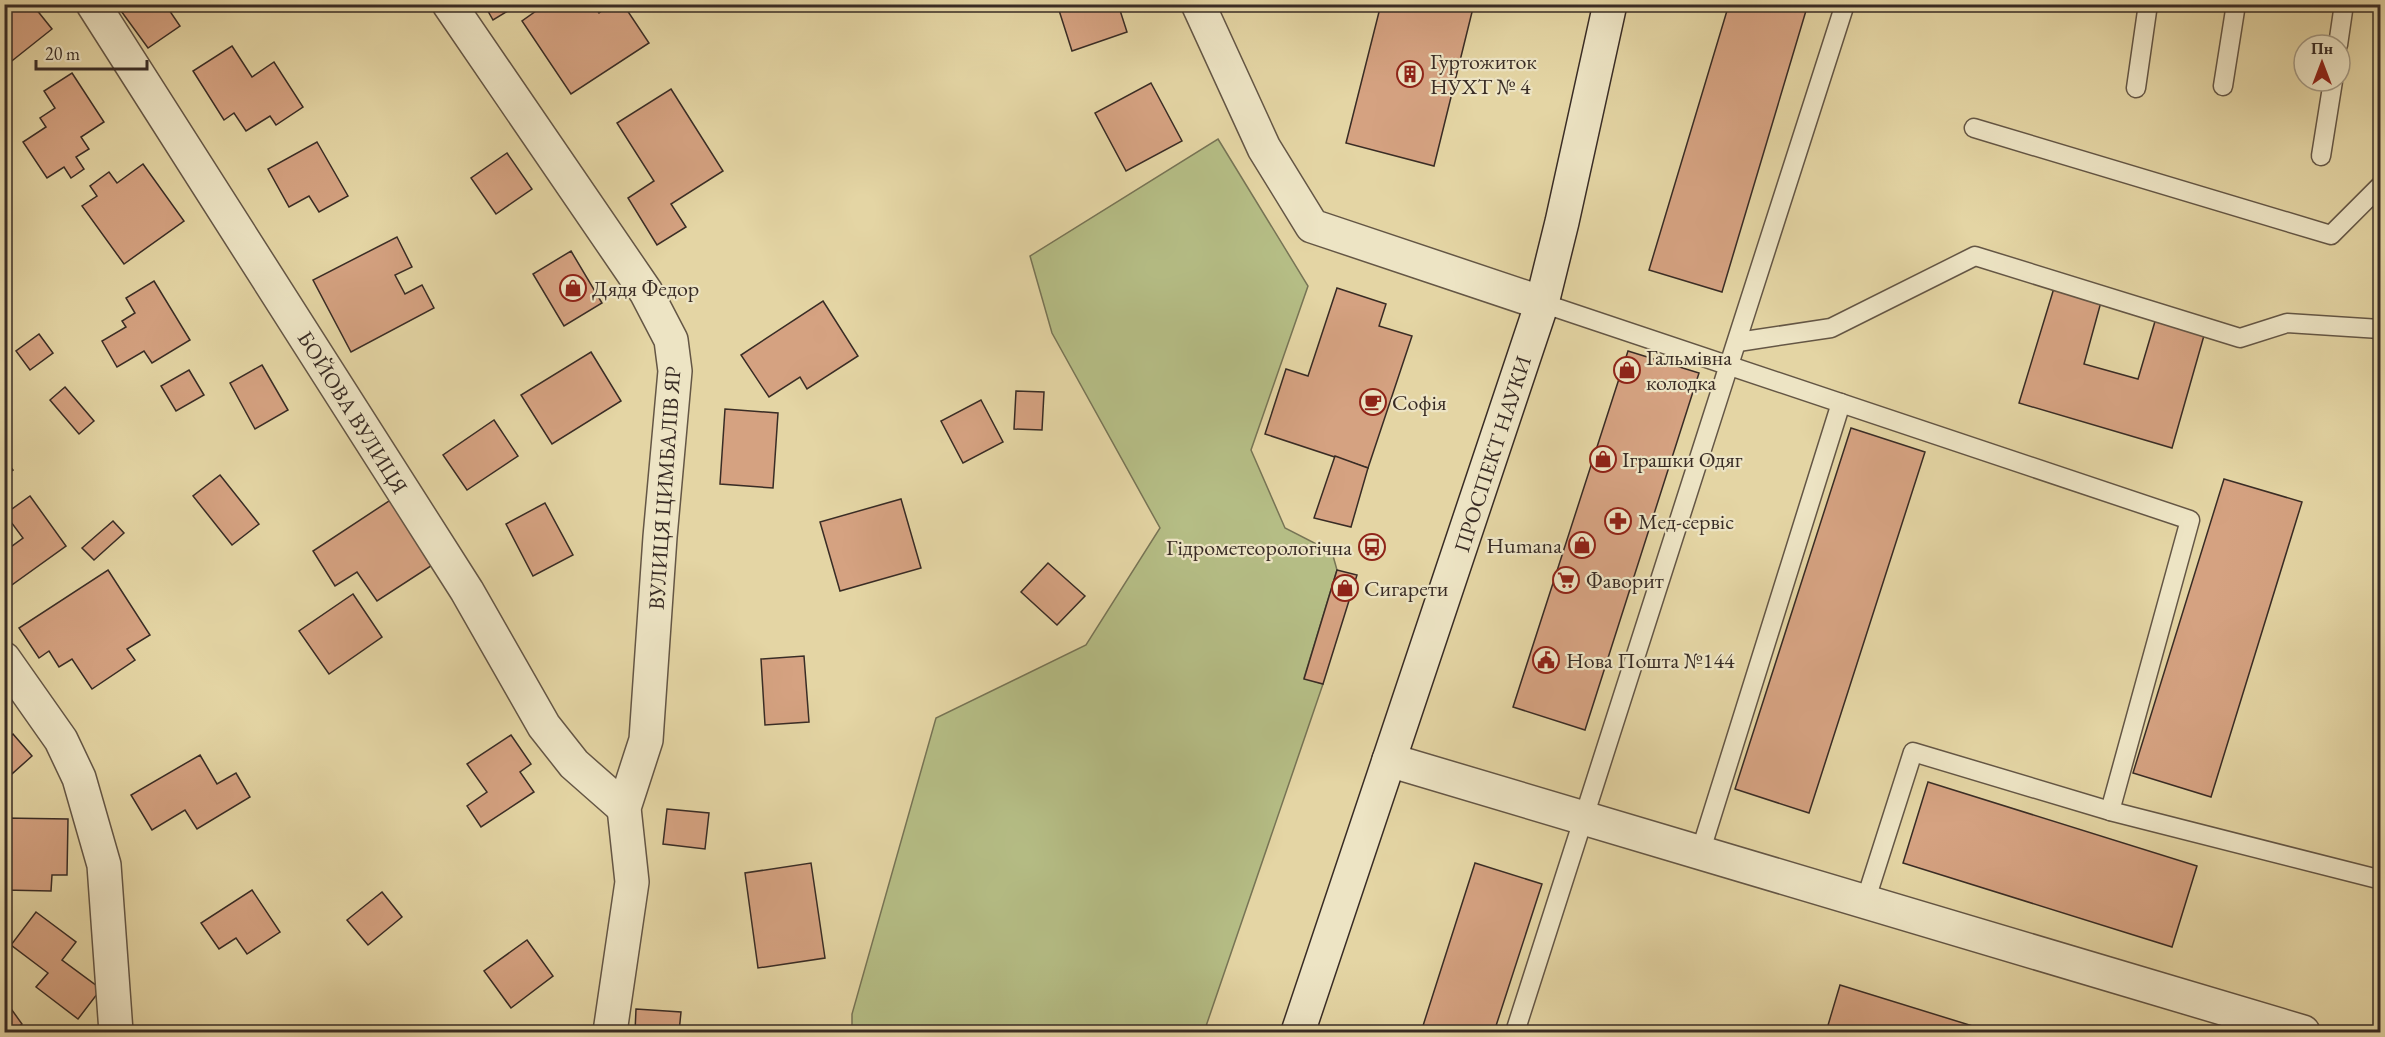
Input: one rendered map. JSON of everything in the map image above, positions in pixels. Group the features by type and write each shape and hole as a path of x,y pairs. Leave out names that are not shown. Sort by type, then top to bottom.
{"street":[{"name":"БОЙОВА ВУЛИЦЯ","path":"93,4 468,591 544,726 574,764 624,808"},
{"name":"ВУЛИЦЯ ЦИМБАЛІВ ЯР","path":"449,4 640,283 671,340 675,371 660,537 646,740 624,808 632,882 610,1032"},
{"path":"1198,4 1264,148 1312,226 1542,303"},
{"name":"ПРОСПЕКТ НАУКИ","path":"1298,1032 1542,303 1610,4"},
{"path":"4,659 61,740 79,778 104,865 116,1032"},
{"path":"1389,760 2303,1032"}],"lane":[{"path":"1515,1032 1845,4"},
{"path":"2136,88 2148,4"},
{"path":"2223,86 2236,4"},
{"path":"2340,33 2344,4"},
{"path":"2321,156 2331,93"},
{"path":"1974,128 2331,235 2380,186"},
{"path":"1738,342 1831,328 1975,256 2240,338 2287,323 2380,328"},
{"path":"1542,303 2190,520 2110,811"},
{"path":"1700,853 1841,404"},
{"path":"1866,902 1912,752 2110,811 2374,878"}],"green space":[{"path":"1218,139 1308,286 1251,450 1285,528 1332,552 1337,570 1304,678 1323,684 1204,1032 852,1032 852,1014 936,718 1086,645 1160,528 1052,333 1030,256"}],"building":[{"path":"4,4 32,4 52,29 8,64 4,59"},
{"path":"116,4 165,4 180,26 148,48"},
{"path":"484,4 519,4 493,20"},
{"path":"546,4 593,4 599,13 611,4 623,4 649,43 571,94 522,21"},
{"path":"1057,4 1118,4 1127,32 1072,51"},
{"name":"Гуртожиток НУХТ № 4","path":"1381,4 1474,4 1434,166 1346,143"},
{"path":"1729,4 1808,4 1722,292 1649,270"},
{"path":"232,46 252,77 274,62 303,107 276,125 270,116 246,131 234,113 224,120 193,71"},
{"path":"72,73 104,122 81,137 89,149 76,157 84,169 71,178 64,167 47,178 23,142 46,127 40,118 55,108 44,91"},
{"path":"1151,83 1182,141 1126,171 1095,113"},
{"path":"671,89 723,171 671,204 686,227 657,245 628,198 654,181 617,123"},
{"path":"317,142 348,196 319,212 309,196 289,207 268,169"},
{"path":"507,153 532,189 496,214 471,178"},
{"path":"143,164 184,221 124,264 82,206 97,196 90,186 109,172 117,183"},
{"path":"397,237 412,267 395,275 405,294 422,285 434,308 351,352 313,280"},
{"path":"571,251 602,303 564,326 533,274"},
{"path":"154,281 190,340 152,363 144,351 117,367 102,341 126,327 122,321 135,313 126,298"},
{"path":"1337,288 1386,304 1379,326 1412,336 1368,468 1265,434 1286,369 1308,376"},
{"path":"2054,288 2101,302 2084,364 2138,379 2156,318 2205,332 2172,448 2019,403"},
{"path":"823,301 858,356 807,389 800,377 769,397 741,355"},
{"path":"39,334 53,353 30,370 16,351"},
{"path":"1628,351 1699,373 1585,730 1513,707"},
{"path":"591,352 621,401 552,444 521,395"},
{"path":"262,365 288,410 255,429 230,383"},
{"path":"189,370 204,395 176,411 161,386"},
{"path":"65,387 94,421 79,434 50,400"},
{"path":"1016,391 1044,392 1042,430 1014,429"},
{"path":"981,400 1003,442 963,463 941,421"},
{"path":"725,409 778,413 773,488 720,484"},
{"path":"494,420 518,456 467,490 443,455"},
{"path":"1851,428 1925,452 1809,813 1735,789"},
{"path":"1335,456 1368,468 1351,527 1314,518"},
{"path":"4,459 13,470 4,476"},
{"path":"220,475 259,524 232,545 193,496"},
{"path":"2224,479 2302,502 2211,797 2133,773"},
{"path":"30,496 66,546 9,587 4,581 4,552 23,538 5,514"},
{"path":"395,497 437,562 377,601 357,572 335,586 313,551"},
{"path":"901,499 921,568 840,591 820,522"},
{"path":"545,503 573,555 533,576 506,524"},
{"path":"113,521 124,533 94,560 82,548"},
{"path":"1048,563 1085,596 1057,625 1021,592"},
{"path":"108,570 150,635 127,649 135,660 92,689 72,659 59,667 49,651 39,658 19,628"},
{"path":"1337,570 1357,575 1323,684 1304,679"},
{"path":"353,594 382,637 329,674 299,631"},
{"path":"804,656 809,722 765,725 761,659"},
{"path":"13,734 32,756 4,781 4,742"},
{"path":"511,735 531,764 520,772 534,792 481,827 467,806 487,792 467,764"},
{"path":"200,755 217,784 236,773 250,797 197,829 185,810 152,830 131,795"},
{"path":"1928,782 2197,866 2172,947 1903,863"},
{"path":"667,809 709,813 705,849 663,844"},
{"path":"4,818 68,819 67,875 52,875 51,891 4,890"},
{"path":"811,863 825,958 758,968 745,873"},
{"path":"1475,863 1542,884 1494,1032 1421,1032"},
{"path":"252,890 280,932 247,954 236,938 219,949 201,923"},
{"path":"382,892 402,917 368,945 347,920"},
{"path":"36,912 76,942 62,960 101,989 78,1019 36,987 48,973 11,945"},
{"path":"527,940 553,976 511,1008 484,971"},
{"path":"1840,985 1992,1032 1826,1032"},
{"path":"4,999 22,1024 10,1032 4,1032"},
{"path":"636,1009 681,1012 679,1032 635,1032"}],"place":[{"name":"Гуртожиток НУХТ № 4","path":"1410,74"},
{"name":"Дядя Федор","path":"573,288"},
{"name":"Гальмівна колодка","path":"1627,370"},
{"name":"Софія","path":"1373,402"},
{"name":"Іграшки Одяг","path":"1603,459"},
{"name":"Мед-сервіс","path":"1618,521"},
{"name":"Humana","path":"1582,545"},
{"name":"Гідрометеорологічна","path":"1372,547"},
{"name":"Фаворит","path":"1566,580"},
{"name":"Сигарети","path":"1345,588"},
{"name":"Нова Пошта №144","path":"1546,660"}]}
